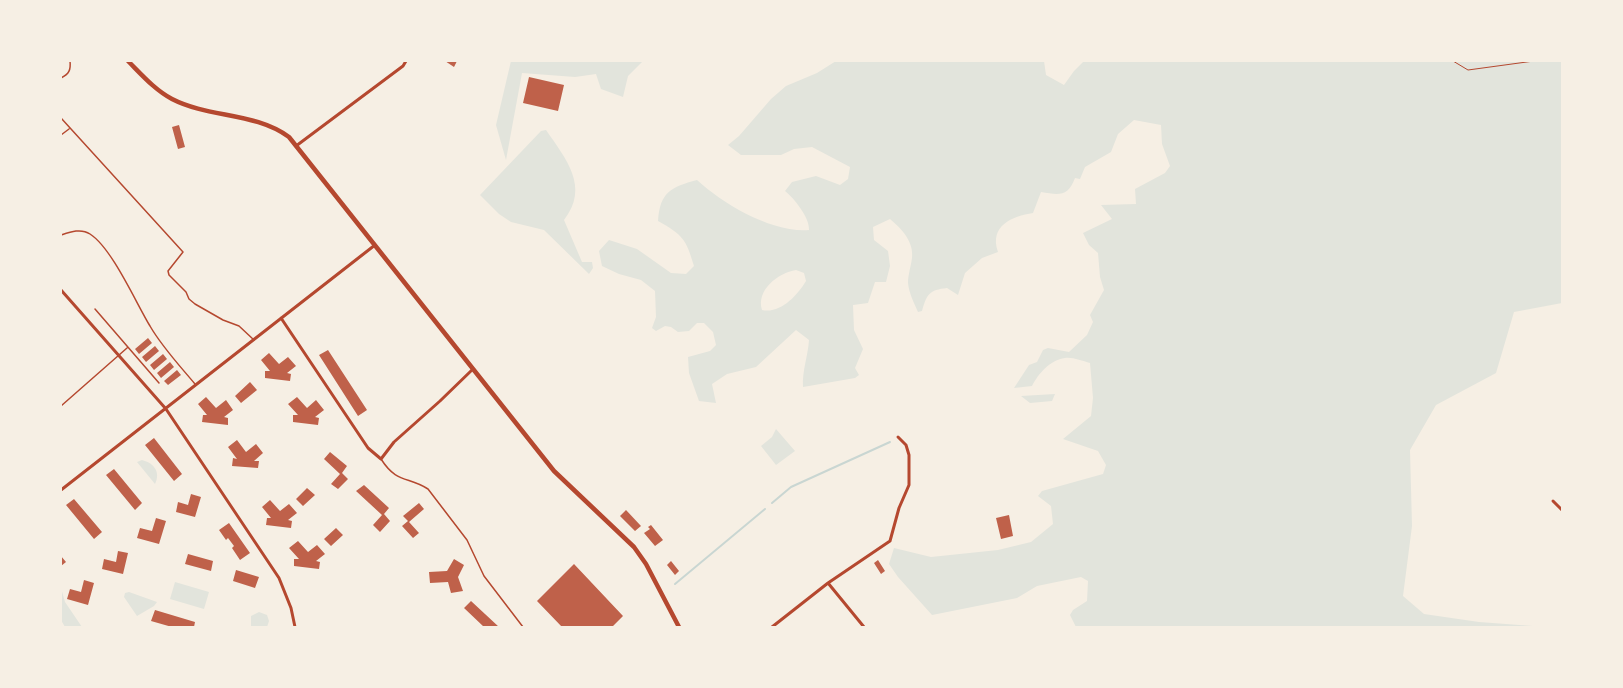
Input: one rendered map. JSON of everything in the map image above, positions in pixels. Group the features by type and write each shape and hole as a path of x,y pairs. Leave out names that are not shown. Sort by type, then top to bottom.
{"main road":[{"path":"128,61 150,83 173,99 203,110 272,127 289,137 554,471 634,547 646,564 679,627"}],"street":[{"path":"296,146 403,66 406,61"},
{"path":"61,490 375,246"},
{"path":"61,290 166,409 280,578 291,608 295,627"},
{"path":"281,318 368,448 381,459 394,442 440,402 473,369"},
{"path":"772,627 828,583 890,541 899,508 909,485 909,455 906,445 898,437"},
{"path":"1553,501 1562,510"},
{"path":"828,583 864,627"}],"lane":[{"path":"61,78 67,75 70,69 70,61"},
{"path":"61,118 183,252 168,268 169,275 186,292 189,299 223,320 239,326 254,340"},
{"path":"61,134 70,128"},
{"path":"61,235 79,230 90,233 104,248 141,308 150,327 196,386"},
{"path":"95,309 159,383"},
{"path":"61,406 127,347"},
{"path":"381,459 388,469 397,476 422,485 428,489 467,540 484,576 523,627"}],"path":[{"path":"1453,61 1468,70 1534,61"}],"shaded area":[{"path":"511,61 643,61 628,76 623,97 601,89 596,74 575,77 522,73 506,160 496,125"},
{"path":"836,61 1044,61 1046,75 1064,85 1074,71 1084,61 1562,61 1562,303 1514,312 1496,373 1436,405 1410,450 1412,526 1403,596 1424,614 1479,622 1546,627 1076,627 1070,615 1073,610 1087,601 1088,581 1081,577 1037,586 1017,598 932,615 898,577 889,564 894,548 931,557 998,550 1031,542 1053,524 1051,506 1038,496 1042,491 1103,474 1106,465 1098,451 1063,439 1091,416 1093,398 1090,363 1071,358 1060,359 1045,368 1032,386 1014,388 1029,365 1037,362 1043,350 1048,348 1069,352 1087,335 1093,322 1090,315 1104,290 1100,277 1098,253 1089,245 1083,233 1112,219 1101,205 1136,204 1135,189 1165,173 1170,166 1162,144 1161,125 1134,120 1118,134 1111,152 1085,167 1080,179 1075,178 1066,192 1053,194 1041,192 1033,213 1017,217 1004,224 997,235 996,243 998,252 982,258 965,273 958,295 947,288 936,290 927,297 922,311 918,312 908,283 912,258 909,241 899,227 890,219 873,227 874,240 888,251 890,266 886,282 875,282 868,303 853,305 854,330 863,349 855,368 859,375 855,378 803,387 803,375 809,340 796,330 756,367 727,374 712,384 716,403 699,401 689,373 688,357 710,351 716,345 713,332 704,323 697,323 689,331 678,332 671,327 665,326 656,331 652,328 656,317 655,291 641,280 619,274 602,266 599,251 609,240 637,249 671,273 686,274 694,266 689,250 678,234 658,221 659,211 661,203 668,192 680,185 697,180 734,207 764,222 795,230 809,230 809,225 804,214 793,198 785,191 792,182 816,176 840,185 848,179 850,167 812,147 794,149 781,155 741,155 728,145 739,136 771,99 786,86 817,73","holes":["796,270 804,273 806,281 793,298 781,307 769,311 762,310 762,296 765,289 770,284 782,275 789,272"]},
{"path":"546,130 561,152 572,174 575,185 575,196 572,208 564,220 582,262 592,262 593,268 589,274 544,230 511,222 499,214 480,195 541,131"},
{"path":"1055,394 1052,401 1030,403 1021,396"},
{"path":"776,429 795,451 776,465 761,446 772,437"},
{"path":"142,460 150,463 157,472 157,480 155,484 137,462"},
{"path":"175,582 209,592 204,609 170,599"},
{"path":"61,588 65,602 82,627 65,627 61,620"},
{"path":"129,592 157,602 154,606 137,616 124,597 125,593"},
{"path":"259,612 267,615 269,621 267,627 251,626 251,616"}],"building":[{"path":"445,61 457,61 454,67"},
{"path":"529,77 564,85 558,111 523,103"},
{"path":"179,125 185,147 178,149 172,127"},
{"path":"148,338 152,343 139,354 135,349"},
{"path":"155,346 159,351 146,362 142,357"},
{"path":"328,350 367,410 358,416 319,355"},
{"path":"269,353 279,364 288,357 296,366 287,373 291,374 290,381 265,378 265,371 270,371 261,360"},
{"path":"163,354 167,359 154,370 150,365"},
{"path":"170,362 174,367 161,378 157,373"},
{"path":"177,370 181,375 168,385 164,381"},
{"path":"250,382 257,390 241,403 235,396"},
{"path":"206,397 216,408 226,400 233,410 224,417 228,418 228,425 202,422 203,415 207,415 198,404"},
{"path":"297,397 307,408 316,400 324,410 315,417 319,418 318,425 293,422 293,415 298,415 288,404"},
{"path":"154,438 182,474 174,481 145,445"},
{"path":"237,440 246,452 256,444 263,453 254,461 259,461 258,468 232,466 233,458 237,459 228,447"},
{"path":"330,452 347,466 342,473 348,479 338,489 331,484 340,474 324,459"},
{"path":"114,469 142,503 135,510 106,475"},
{"path":"364,485 389,508 384,514 390,521 380,532 373,525 382,515 356,491"},
{"path":"307,488 315,495 303,506 296,499"},
{"path":"191,494 201,497 195,517 176,512 178,502 188,505"},
{"path":"74,499 102,532 94,539 66,505"},
{"path":"270,500 280,511 289,504 297,513 288,520 292,521 291,528 266,525 267,518 271,518 262,507"},
{"path":"419,503 424,509 409,522 419,533 413,538 402,526 408,521 403,516"},
{"path":"626,510 641,526 635,531 620,516"},
{"path":"1009,515 1013,536 1001,539 996,518"},
{"path":"156,518 166,521 159,544 137,538 140,528 152,531"},
{"path":"229,523 250,553 240,560 232,548 234,546 228,538 226,540 219,530"},
{"path":"651,525 663,540 655,546 644,533 650,529 648,527"},
{"path":"336,528 343,535 331,546 324,539"},
{"path":"298,541 308,552 317,545 325,554 316,561 320,562 319,569 294,566 294,559 299,559 289,548"},
{"path":"118,551 128,553 123,574 102,569 104,559 116,562"},
{"path":"188,554 213,561 211,571 185,564"},
{"path":"61,556 66,562 61,566"},
{"path":"454,559 464,565 458,577 463,591 451,593 448,582 430,583 429,572 447,571"},
{"path":"878,560 885,571 881,574 874,563"},
{"path":"671,561 679,571 675,575 667,565"},
{"path":"574,564 623,616 612,627 562,627 537,601"},
{"path":"236,570 259,577 255,588 233,581"},
{"path":"84,580 94,583 88,605 67,599 70,589 81,592"},
{"path":"471,601 499,627 484,627 464,608"},
{"path":"155,610 195,622 194,627 172,627 151,621"}],"waterway":[{"path":"772,503 791,487 890,442"},
{"path":"675,584 765,509"}]}
